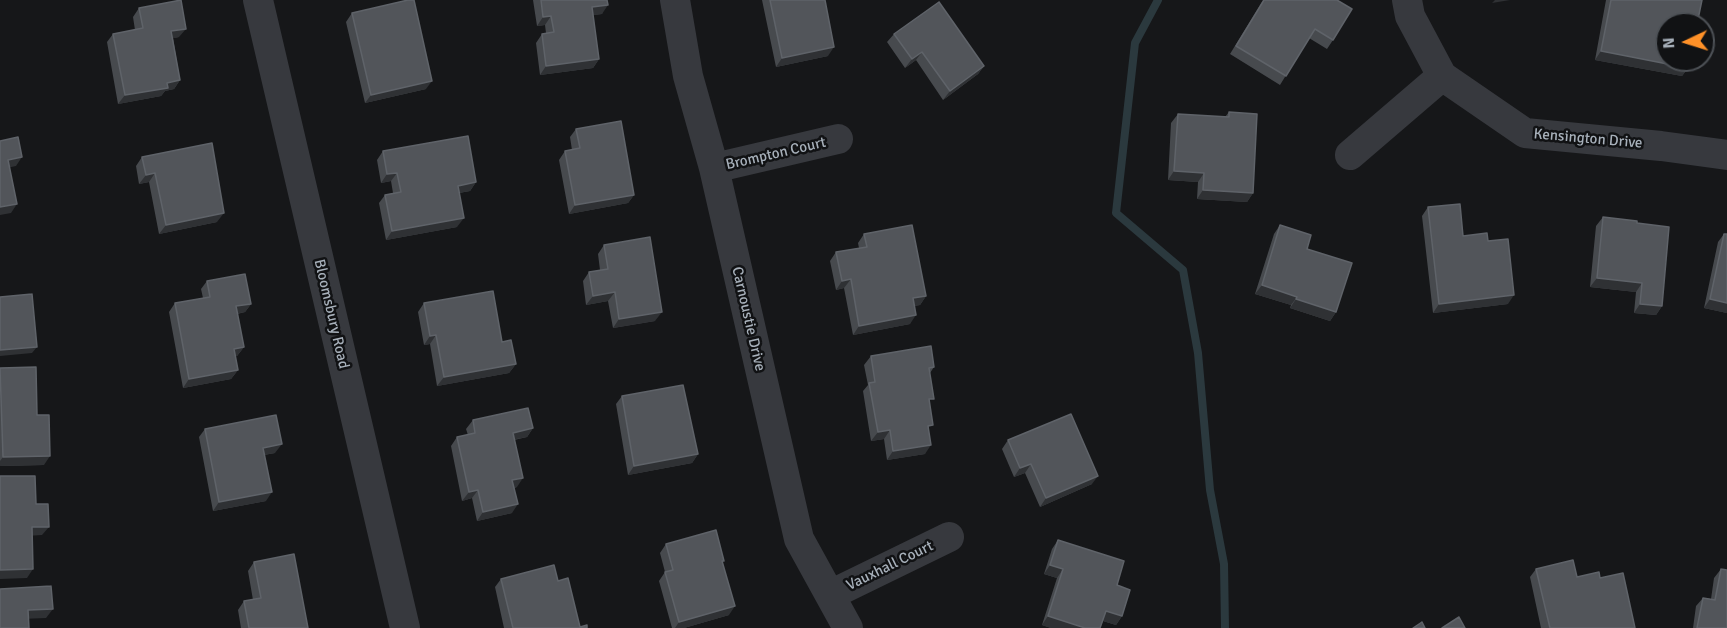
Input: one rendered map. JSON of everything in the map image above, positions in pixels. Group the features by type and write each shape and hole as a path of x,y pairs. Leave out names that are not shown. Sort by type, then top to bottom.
{"street":[{"name":"Bloomsbury Road","path":"258,0 405,628"},
{"name":"Carnoustie Drive","path":"675,0 688,76 714,168 799,539 848,628"},
{"name":"Kensington Drive","path":"1407,0 1410,16 1442,76 1525,133 1661,146 1727,155"},
{"path":"1350,155 1442,76"},
{"name":"Brompton Court","path":"714,168 838,139"},
{"name":"Vauxhall Court","path":"830,595 949,537"}],"building":[{"path":"181,0 186,29 171,31 180,80 167,83 168,88 125,95 113,34 143,28 139,8"},
{"path":"414,0 432,81 371,95 352,13"},
{"path":"541,0 607,0 608,5 592,7 599,59 546,66 542,34 554,32 551,16 543,17"},
{"path":"770,0 825,0 834,47 782,58"},
{"path":"1264,0 1337,0 1352,9 1333,40 1315,29 1286,76 1236,46"},
{"path":"1611,0 1702,0 1700,12 1655,12 1655,62 1601,51"},
{"path":"939,2 984,66 950,91 922,52 912,59 894,34"},
{"path":"1229,112 1257,114 1253,193 1203,190 1204,173 1174,171 1178,114 1229,117"},
{"path":"621,121 634,195 575,205 565,151 580,148 576,129"},
{"path":"468,136 476,182 458,186 464,218 392,231 385,195 401,192 397,173 387,174 383,151"},
{"path":"18,137 22,157 8,160 17,204 0,207 0,141"},
{"path":"212,143 224,213 166,225 155,173 146,175 142,157"},
{"path":"1460,204 1463,236 1487,233 1488,241 1508,239 1514,295 1439,304 1428,207"},
{"path":"1603,217 1669,227 1662,306 1640,304 1642,283 1597,278"},
{"path":"912,225 926,296 913,298 916,315 859,326 851,279 842,281 836,252 867,247 864,234"},
{"path":"1280,225 1311,235 1307,249 1352,263 1336,312 1262,285"},
{"path":"1724,234 1727,234 1727,303 1710,299"},
{"path":"650,237 662,312 619,319 615,292 593,296 589,272 608,269 604,245"},
{"path":"245,274 251,304 236,306 244,347 234,349 238,370 189,379 175,303 210,297 207,281"},
{"path":"493,291 502,342 511,340 516,364 444,377 436,335 430,336 424,303"},
{"path":"32,294 37,347 0,350 0,297"},
{"path":"931,346 934,367 929,368 934,399 929,399 933,425 928,426 931,445 893,451 890,430 878,432 869,383 875,382 871,356"},
{"path":"36,367 37,415 49,415 50,456 3,457 0,368"},
{"path":"683,385 698,454 634,466 622,396"},
{"path":"528,408 533,428 513,433 523,478 512,480 518,504 483,512 478,490 469,492 457,437 475,433 473,420"},
{"path":"1071,414 1098,476 1046,498 1031,464 1020,468 1008,440"},
{"path":"276,415 282,444 263,448 272,492 219,502 205,429"},
{"path":"0,476 35,476 36,504 48,504 49,527 32,527 33,569 0,570"},
{"path":"716,530 735,606 679,622 665,572 673,570 666,544"},
{"path":"1058,540 1124,561 1117,585 1130,590 1122,616 1106,611 1100,628 1085,628 1048,616 1063,569 1050,565"},
{"path":"294,554 308,628 249,628 244,601 261,598 254,562"},
{"path":"1573,560 1577,577 1599,572 1600,578 1623,573 1635,628 1550,628 1536,569"},
{"path":"554,565 558,581 568,578 580,627 587,625 587,628 513,628 501,579"},
{"path":"1721,569 1727,570 1727,628 1697,628 1703,598 1715,600"},
{"path":"51,586 53,609 28,610 29,628 0,628 0,589"},
{"path":"1459,617 1465,628 1442,628"},
{"path":"1422,622 1425,628 1413,628"}],"waterway":[{"path":"1158,0 1135,43 1116,213 1183,270 1198,353 1210,490 1224,564 1225,628"}]}
